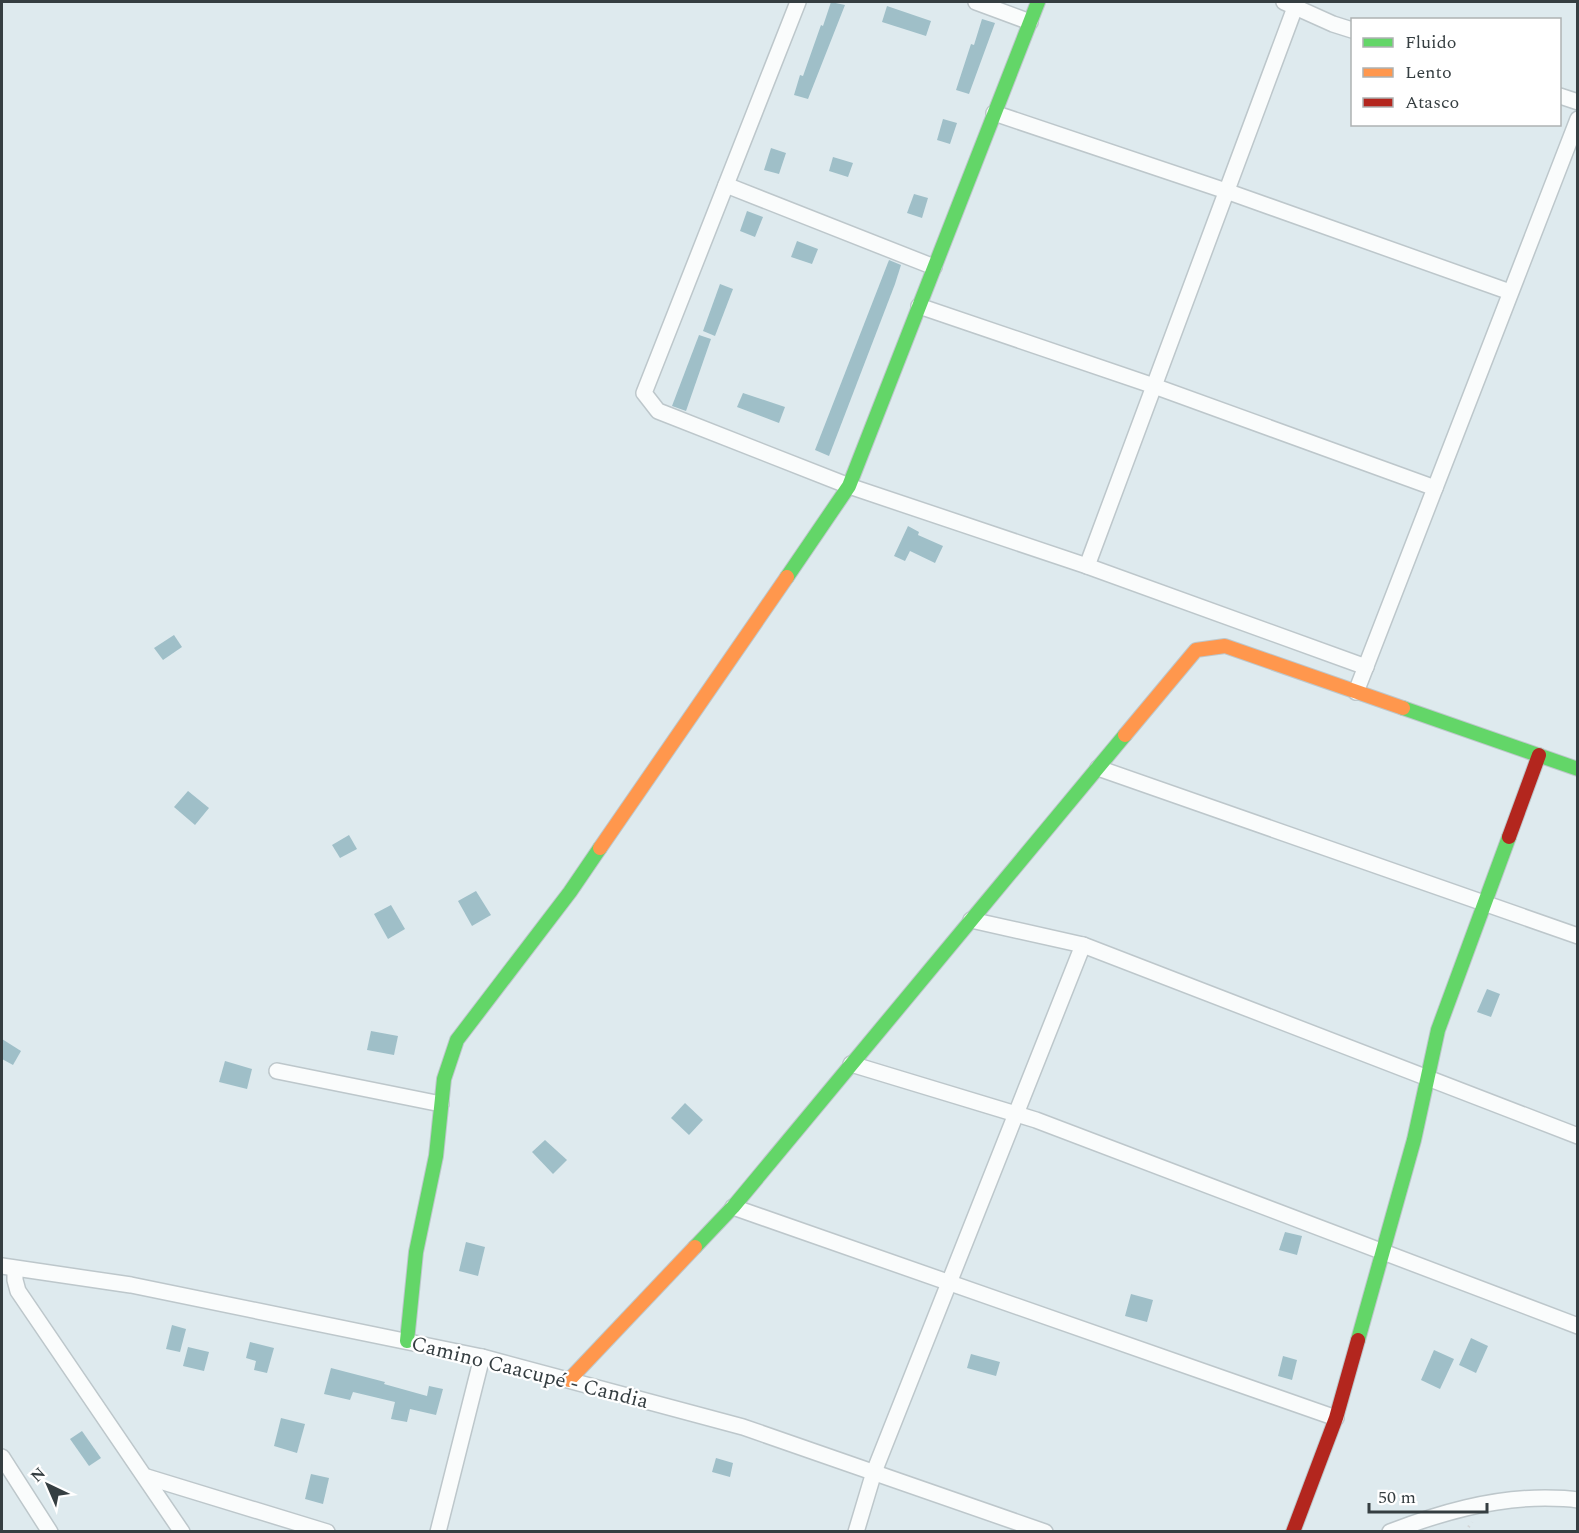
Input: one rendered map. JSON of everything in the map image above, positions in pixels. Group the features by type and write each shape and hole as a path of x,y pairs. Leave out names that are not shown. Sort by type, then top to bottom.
{"street":[{"path":"798,2 644,393 658,411 849,486 1087,566 1366,667"},
{"path":"976,2 1030,22"},
{"path":"407,1341 416,1252 436,1156 444,1079 457,1040 570,892 849,486 1038,2"},
{"path":"1087,566 1227,191 1292,3 1333,24 1351,29"},
{"path":"1561,96 1578,102"},
{"path":"994,113 1227,191 1510,292"},
{"path":"1356,692 1578,119"},
{"path":"726,185 934,267"},
{"path":"919,306 1154,386 1435,488"},
{"path":"569,1380 733,1207 1196,650 1225,646 1578,769"},
{"path":"1293,1532 1336,1418 1414,1140 1438,1030 1539,755"},
{"path":"1098,768 1578,936"},
{"path":"971,920 1083,945 1578,1136"},
{"path":"856,1532 874,1472 1083,945"},
{"path":"851,1065 1016,1114 1578,1326"},
{"path":"277,1071 441,1104"},
{"path":"733,1207 1336,1418"},
{"path":"8,1268 18,1291 147,1477 182,1532"},
{"name":"Camino Caacupé - Candia","path":"8,1268 131,1285 482,1357 743,1427 1045,1532"},
{"path":"438,1532 482,1357"},
{"path":"2,1457 50,1532"},
{"path":"147,1477 327,1532"},
{"path":"1390,1532 1431,1516 1495,1501 1523,1498 1578,1500"}],"building":[{"path":"831,2 845,5 808,99 794,95 800,75 803,76"},
{"path":"887,6 931,21 926,36 882,22"},
{"path":"982,19 995,23 969,94 956,90"},
{"path":"943,119 957,123 950,144 937,140"},
{"path":"771,148 786,153 779,174 764,170"},
{"path":"833,157 853,163 848,177 829,171"},
{"path":"914,194 928,198 922,218 907,213"},
{"path":"747,211 763,217 755,237 740,231"},
{"path":"797,241 818,249 812,264 791,257"},
{"path":"889,260 901,265 829,456 815,450"},
{"path":"720,284 733,289 715,336 703,331"},
{"path":"699,335 711,339 686,411 672,406"},
{"path":"743,393 785,407 779,423 737,407"},
{"path":"908,526 919,532 918,535 943,546 935,563 910,551 905,561 894,556"},
{"path":"174,635 182,647 163,660 154,648"},
{"path":"188,791 209,808 195,825 174,807"},
{"path":"349,835 357,849 340,858 332,845"},
{"path":"476,891 491,915 472,926 458,901"},
{"path":"391,905 405,929 388,939 374,914"},
{"path":"1487,989 1500,994 1491,1017 1477,1012"},
{"path":"371,1031 398,1036 394,1055 367,1050"},
{"path":"2,1039 21,1051 13,1065 2,1059"},
{"path":"225,1061 252,1069 247,1089 219,1082"},
{"path":"685,1103 703,1120 689,1135 671,1118"},
{"path":"545,1140 567,1160 553,1174 532,1152"},
{"path":"1285,1232 1302,1236 1297,1255 1279,1250"},
{"path":"466,1242 485,1247 478,1276 459,1271"},
{"path":"1131,1294 1153,1300 1147,1322 1125,1316"},
{"path":"172,1325 186,1329 180,1352 166,1349"},
{"path":"1471,1338 1488,1346 1476,1373 1459,1365"},
{"path":"250,1342 274,1348 267,1373 254,1370 256,1361 246,1358"},
{"path":"188,1347 209,1352 204,1371 183,1366"},
{"path":"1434,1350 1454,1359 1440,1389 1421,1380"},
{"path":"971,1354 1000,1362 996,1376 967,1368"},
{"path":"1283,1356 1297,1360 1292,1380 1278,1376"},
{"path":"331,1368 427,1396 429,1386 443,1389 436,1415 410,1409 407,1422 391,1419 395,1402 353,1392 350,1400 324,1394"},
{"path":"281,1418 305,1424 297,1453 274,1446"},
{"path":"82,1431 101,1458 89,1466 70,1439"},
{"path":"716,1458 733,1463 730,1477 712,1472"},
{"path":"311,1474 329,1478 323,1504 305,1499"}],"traffic: fast":[{"path":"787,577 849,486 1038,2"},
{"path":"1403,708 1578,769"},
{"path":"695,1247 733,1207 1125,735"},
{"path":"1358,1340 1414,1140 1438,1030 1509,837"},
{"path":"407,1341 416,1252 436,1156 444,1079 457,1040 570,892 600,848"}],"traffic: slow":[{"path":"600,848 787,577"},
{"path":"1125,735 1196,650 1225,646 1403,708"},
{"path":"569,1380 695,1247"}],"traffic: jam":[{"path":"1509,837 1539,755"},
{"path":"1293,1532 1336,1418 1358,1340"}]}
